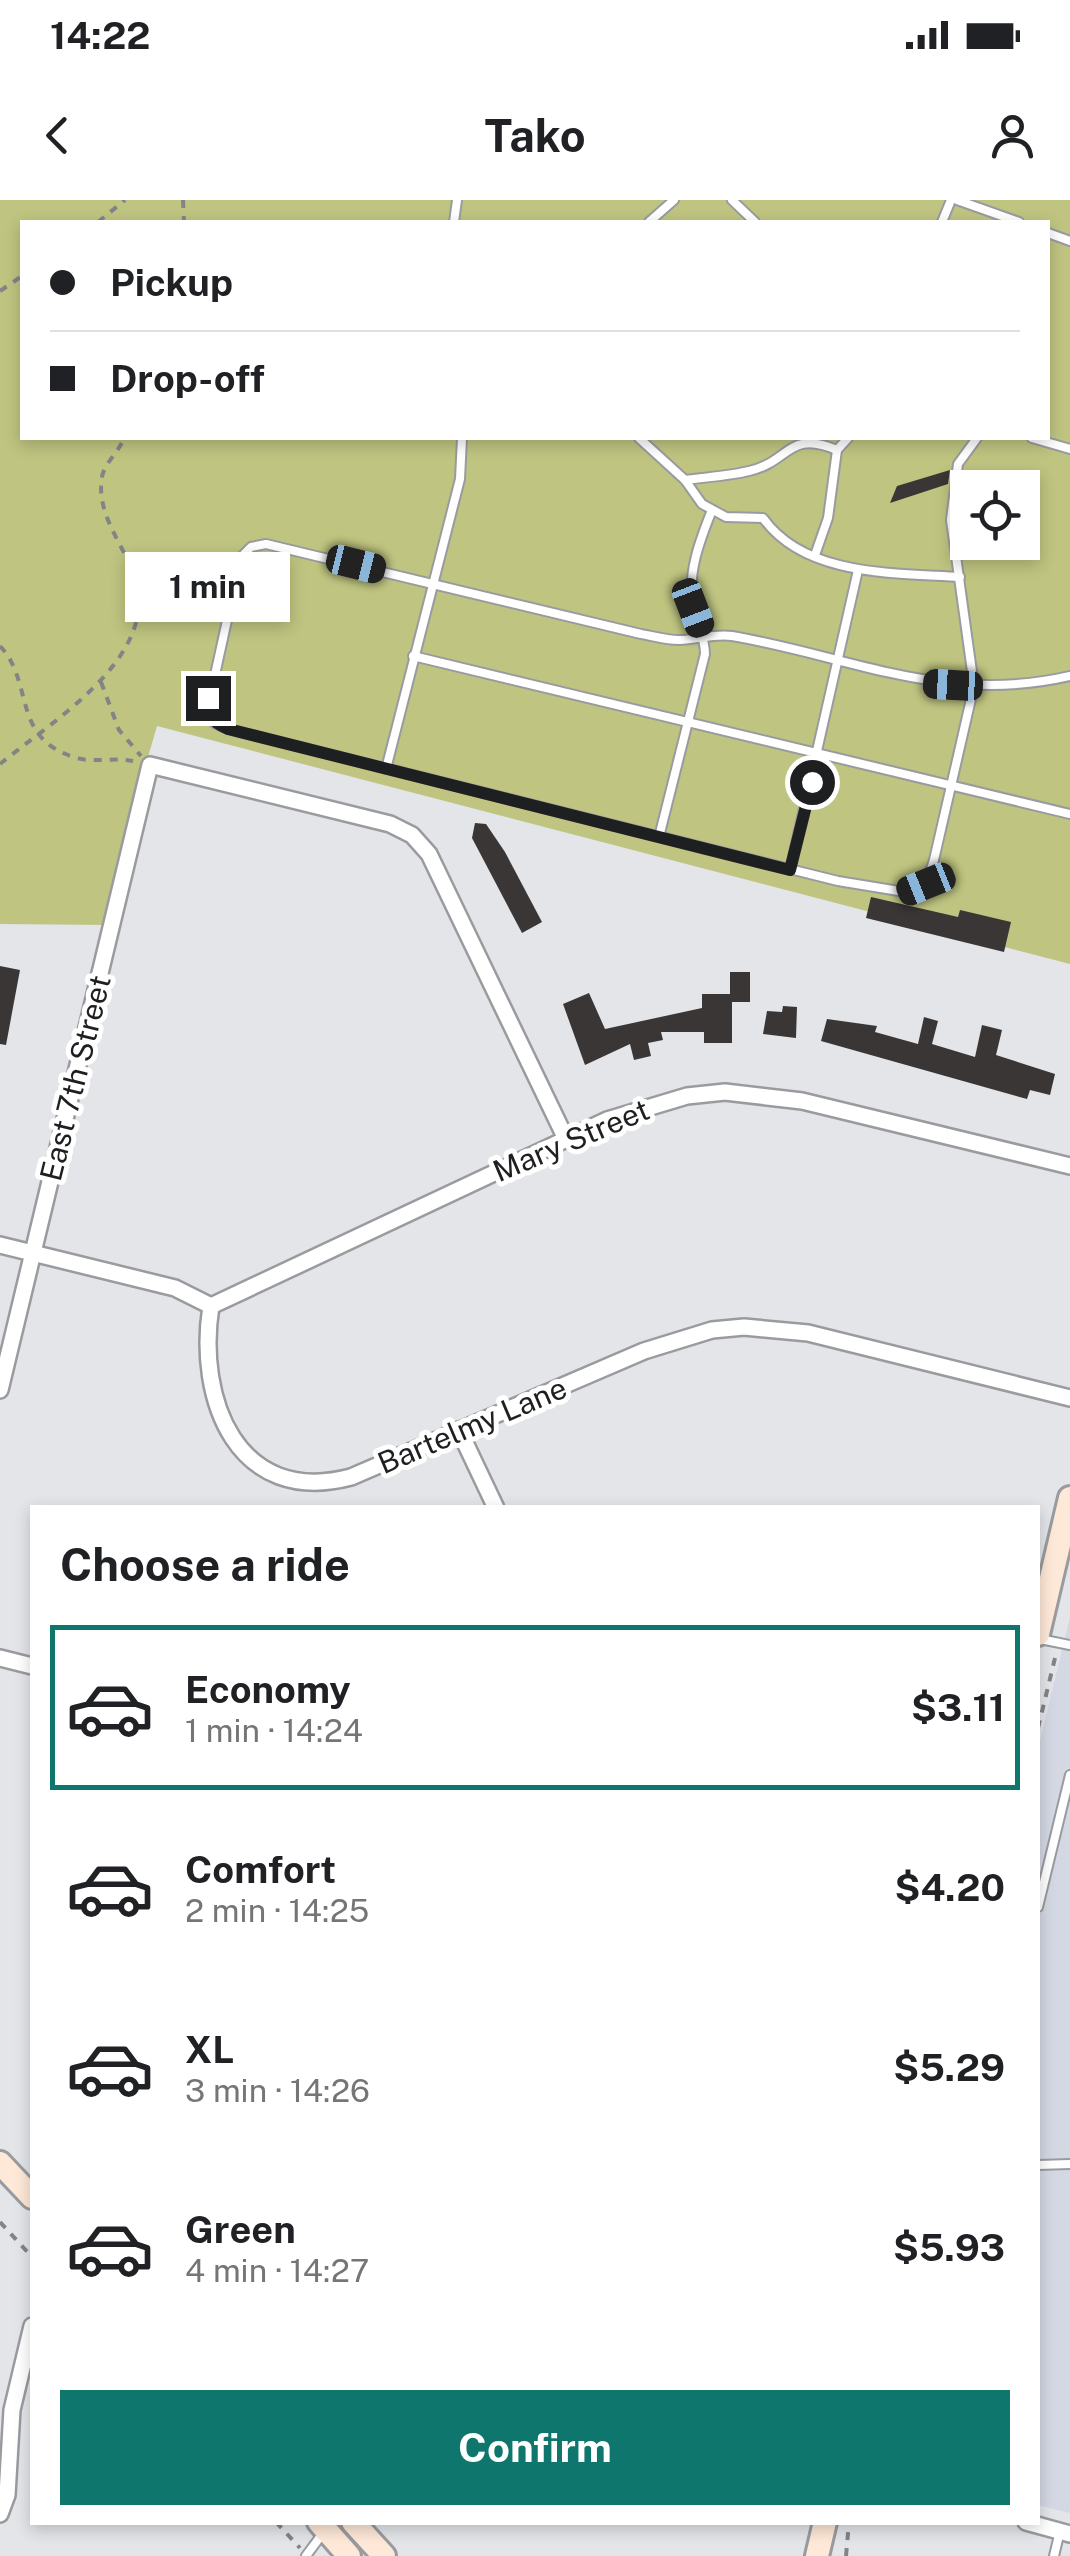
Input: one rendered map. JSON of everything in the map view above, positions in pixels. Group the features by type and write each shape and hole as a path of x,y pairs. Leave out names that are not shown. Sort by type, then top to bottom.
{"main road":[{"path":"1044,1638 1070,1498"},
{"path":"0,2163 30,2195"},
{"path":"356,2525 384,2556"},
{"path":"817,2556 824,2525"},
{"path":"322,2526 349,2556"}],"street":[{"path":"150,765 390,824 412,834 428,854 566,1139"},
{"name":"East 7th Street","path":"0,1390 150,765"},
{"name":"Mary Street","path":"211,1306 634,1109 687,1096 764,1094 1070,1166"},
{"path":"0,1245 174,1288 211,1306"},
{"name":"Bartelmy Lane","path":"211,1306 205,1350 214,1402 244,1453 276,1475 294,1481 333,1482 681,1337 744,1327 808,1334 1070,1398"},
{"path":"459,1430 495,1505"},
{"path":"0,1658 30,1666"},
{"path":"0,2514 7,2496 12,2410 30,2334"},
{"path":"1038,2525 1065,2532"}],"lane":[{"path":"652,220 674,200"},
{"path":"732,200 753,220"},
{"path":"954,200 1012,220"},
{"path":"386,769 460,480 462,440"},
{"path":"642,440 685,480 702,504 726,516 763,518 772,531 815,556 858,570 960,577"},
{"path":"815,556 828,518 836,450 846,440"},
{"path":"976,440 958,464 951,520 974,686 926,884 905,892 790,870 386,769 214,723 207,712 241,557 251,547 280,545 641,634 678,640 725,634 932,684 974,686 1070,676"},
{"path":"1039,440 1070,449"},
{"path":"685,480 753,471 797,442 818,442 836,450"},
{"path":"660,837 705,638 693,608 692,576 712,510"},
{"path":"790,870 858,570"},
{"path":"413,656 1070,814"},
{"path":"1044,1638 1070,1645"},
{"path":"1040,1899 1070,1775"},
{"path":"1040,2165 1070,2164"},
{"path":"306,2556 322,2526"},
{"path":"1054,2556 1065,2532"}],"path":[{"path":"101,220 126,200"},
{"path":"0,764 101,682 123,656 136,620 134,573 108,528 102,475 123,440"},
{"path":"0,646 36,735 60,752 83,760 121,759 150,765"},
{"path":"101,682 118,730 150,765"},
{"path":"1040,1698 1044,1638"},
{"path":"0,2222 30,2256"},
{"path":"279,2525 306,2556"},
{"path":"846,2556 850,2525"}],"shaded area":[{"path":"1070,1617 1070,2513 1040,2506 1040,1741"}],"green space":[{"path":"0,200 1070,200 1070,964 157,726 119,857 111,925 0,924"}],"building":[{"path":"950,470 948,484 890,503 897,486"},
{"path":"475,823 486,824 505,852 542,922 522,933 472,838"},
{"path":"871,897 958,917 960,910 1011,922 1004,952 866,918"},
{"path":"0,966 20,970 6,1045 0,1044"},
{"path":"730,972 750,972 750,1002 732,1002 732,1043 704,1043 704,1032 661,1032 663,1040 648,1043 651,1056 634,1060 630,1044 585,1065 563,1004 589,993 605,1029 702,1008 702,994 730,994"},
{"path":"783,1006 797,1007 796,1038 763,1034 767,1011 782,1012"},
{"path":"924,1017 938,1021 932,1044 975,1057 982,1025 1002,1030 996,1055 1055,1074 1050,1095 1030,1090 1027,1099 821,1041 827,1019 877,1026 875,1032 918,1044"}],"route":[{"path":"208,698 207,712 214,723 228,729 790,870 812,782"}]}
